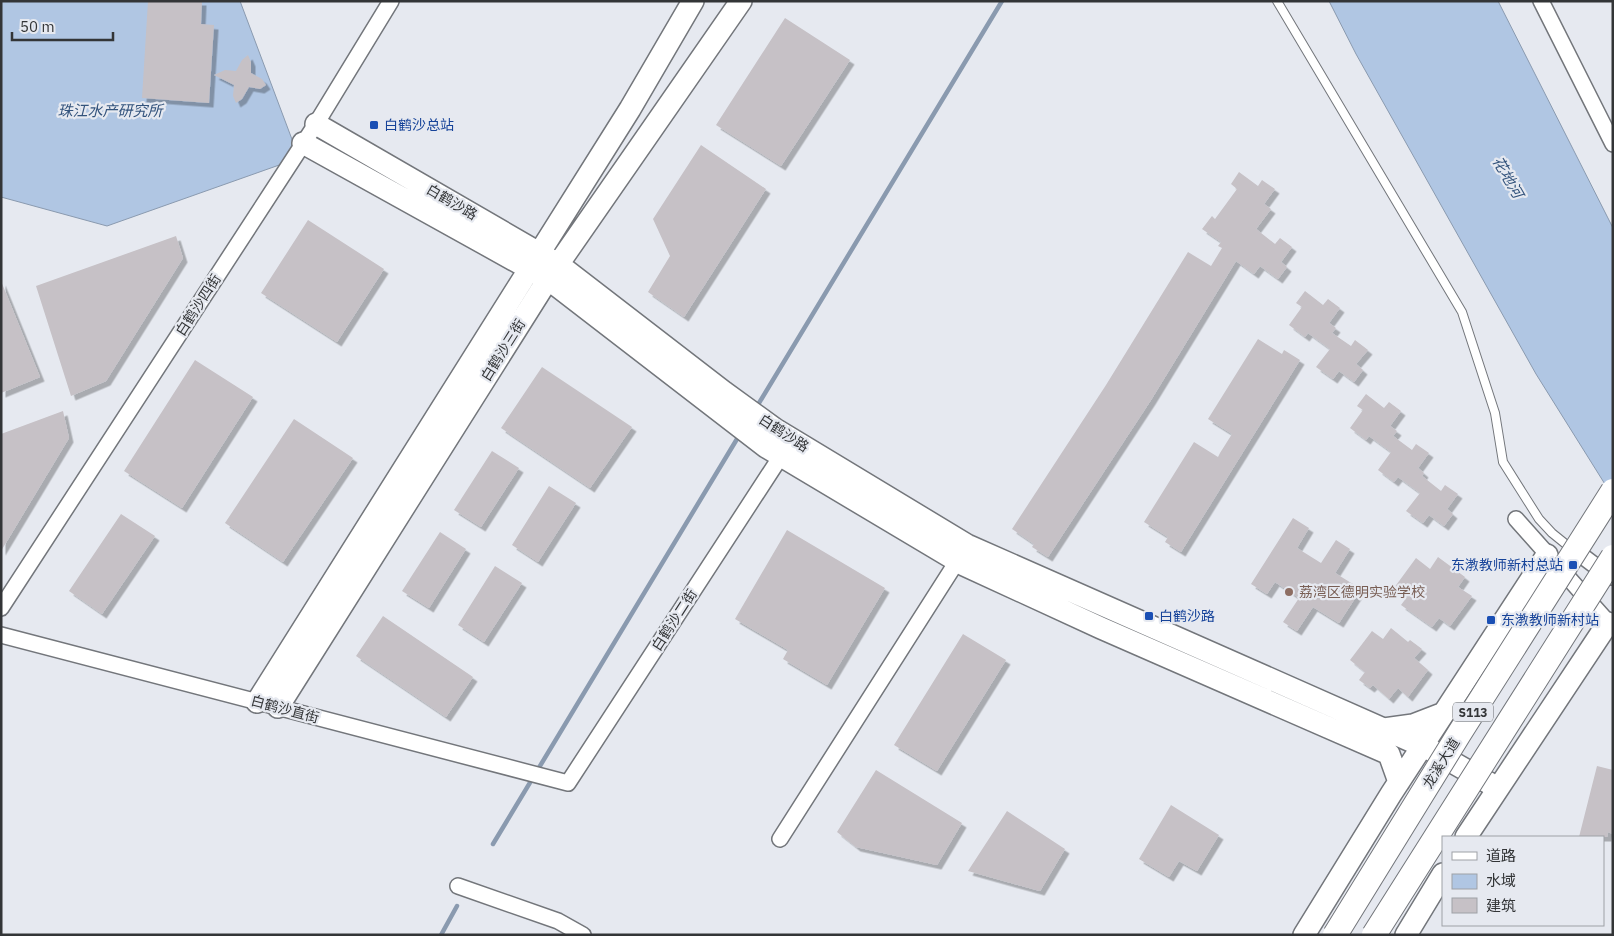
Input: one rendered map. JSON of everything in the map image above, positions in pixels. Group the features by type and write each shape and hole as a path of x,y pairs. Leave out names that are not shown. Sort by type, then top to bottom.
{"main road":[{"name":"龙溪大道","path":"1335,935 1458,734 1613,490"},
{"name":"S113","path":"1374,935 1613,556"}],"street":[{"name":"白鹤沙四街","path":"1,608 316,124 391,1"},
{"name":"白鹤沙三街","path":"278,707 544,266 630,109 693,1"},
{"name":"白鹤沙三街","path":"257,702 544,266 741,1"},
{"path":"1541,1 1613,144"},
{"name":"白鹤沙路","path":"316,124 544,266 774,444 962,553 1109,632 1389,754 1399,782"},
{"name":"白鹤沙路","path":"303,143 544,266"},
{"name":"白鹤沙二街","path":"568,783 774,444"},
{"path":"1467,836 1610,626 1516,519"},
{"name":"白鹤沙路","path":"962,553 1384,729 1422,746 1498,788"},
{"path":"780,839 962,553"},
{"path":"1304,935 1422,746 1548,555"},
{"path":"1585,558 1613,580"},
{"name":"白鹤沙直街","path":"1,635 568,783"},
{"path":"1384,729 1413,726 1444,713"},
{"path":"1357,739 1422,746"},
{"path":"1406,935 1442,876"},
{"path":"458,886 558,922 583,935"}],"lane":[{"path":"1277,1 1462,312 1495,413 1503,462 1538,519 1552,534 1585,558"}],"water":[{"name":"珠江水产研究所","path":"1,1 240,1 299,158 107,226 1,197"},
{"name":"花地河","path":"1329,1 1498,1 1613,228 1613,497 1536,374 1356,54"}],"building":[{"path":"148,1 202,1 201,24 214,25 209,103 142,98"},
{"path":"785,18 850,60 781,166 716,125"},
{"path":"248,55 251,62 251,73 262,79 266,85 260,89 249,87 242,99 236,103 233,96 234,85 214,75 225,70 236,71 242,60"},
{"path":"701,145 766,189 684,317 648,292 670,256 653,219"},
{"path":"1239,172 1258,186 1262,180 1275,189 1264,204 1271,209 1256,229 1275,244 1280,238 1292,247 1281,262 1287,267 1278,279 1260,266 1254,274 1236,261 1151,400 1048,557 1032,547 1034,544 1012,529 1106,385 1188,252 1211,266 1222,248 1218,246 1221,242 1202,229 1212,216 1215,219 1237,189 1231,184"},
{"path":"308,220 384,269 337,342 261,293"},
{"path":"176,236 183,258 106,381 71,396 36,286"},
{"path":"1,281 40,377 1,393"},
{"path":"1305,291 1323,305 1328,299 1340,308 1329,323 1336,328 1332,333 1351,346 1355,340 1368,350 1356,364 1363,370 1354,382 1339,371 1333,379 1316,367 1330,349 1308,333 1305,337 1289,325 1302,307 1296,303"},
{"path":"1258,339 1282,354 1284,350 1300,360 1181,552 1165,542 1168,537 1144,522 1194,442 1218,457 1232,434 1208,419"},
{"path":"195,360 253,397 182,508 124,471"},
{"path":"542,367 632,427 590,488 501,428"},
{"path":"1366,394 1384,408 1389,402 1401,411 1390,426 1397,431 1393,436 1412,450 1416,444 1429,453 1418,468 1424,473 1422,476 1441,491 1445,485 1458,494 1447,509 1453,514 1444,526 1429,515 1423,523 1406,511 1420,493 1398,477 1394,482 1378,470 1391,452 1369,436 1366,440 1350,428 1363,410 1357,406"},
{"path":"63,411 69,438 1,551 1,434"},
{"path":"294,419 353,458 283,562 225,523"},
{"path":"492,451 519,468 481,527 454,510"},
{"path":"549,486 576,503 538,562 512,545"},
{"path":"121,514 155,536 102,614 69,591"},
{"path":"1293,518 1309,528 1297,548 1321,563 1336,540 1350,549 1335,573 1361,589 1339,623 1313,607 1297,631 1283,622 1299,598 1275,582 1267,594 1251,584"},
{"path":"787,530 885,588 827,685 783,659 788,650 735,619"},
{"path":"440,532 466,549 429,608 402,591"},
{"path":"1438,557 1465,577 1458,587 1472,596 1450,626 1439,618 1432,627 1401,605 1407,597 1394,588 1416,558 1430,569"},
{"path":"495,566 522,583 484,642 458,625"},
{"path":"383,616 473,677 446,717 356,656"},
{"path":"1391,628 1408,642 1410,640 1422,649 1414,658 1428,670 1408,697 1398,688 1389,699 1373,685 1370,688 1359,680 1365,672 1350,660 1372,631 1383,639"},
{"path":"963,634 1006,660 937,771 894,745"},
{"path":"1597,766 1613,770 1613,834 1608,832 1607,837 1579,836"},
{"path":"876,770 962,823 937,865 856,847 837,832"},
{"path":"1171,805 1219,835 1197,871 1179,861 1169,877 1139,859"},
{"path":"1007,811 1065,849 1040,891 968,871"}],"waterway":[{"path":"756,408 1002,1"},
{"path":"493,844 740,434"},
{"path":"441,935 457,906"}],"place":[{"name":"白鹤沙总站","path":"374,125"},
{"name":"东漖教师新村总站","path":"1573,565"},
{"name":"荔湾区德明实验学校","path":"1289,592"},
{"name":"白鹤沙路","path":"1149,616"},
{"name":"东漖教师新村站","path":"1491,620"}]}
